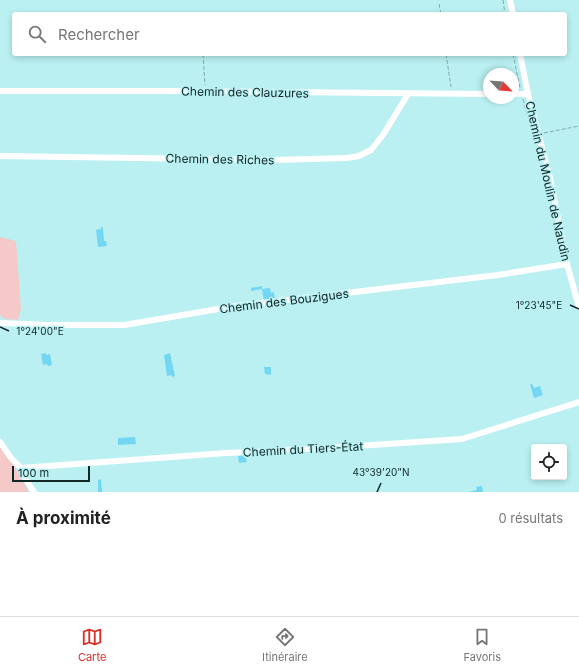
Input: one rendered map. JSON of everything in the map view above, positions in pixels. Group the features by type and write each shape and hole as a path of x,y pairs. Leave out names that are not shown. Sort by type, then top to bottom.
{"street":[{"path":"510,0 512,12"},
{"name":"Chemin du Moulin de Naudin","path":"520,56 528,94 550,178 567,264 579,307"},
{"name":"Chemin des Clauzures","path":"0,91 483,94"},
{"name":"Chemin des Riches","path":"0,156 273,160 347,158 359,156 371,150 383,135 408,94"},
{"path":"519,94 528,94"},
{"name":"Chemin des Bouzigues","path":"0,323 41,325 124,325 236,306 498,275 567,264"},
{"name":"Chemin du Tiers-État","path":"21,468 226,453 462,439 579,402"},
{"path":"0,442 11,458 21,468 25,478 34,492"}],"path":[{"path":"503,0 505,12"},
{"path":"439,4 441,12"},
{"path":"203,56 206,92"},
{"path":"446,56 452,94"},
{"path":"539,134 579,126"}],"shaded area":[{"path":"0,237 16,241 21,309 18,320 4,319 0,315"},
{"path":"0,446 13,464 29,492 0,492"}],"building":[{"path":"101,226 103,228 104,241 106,241 107,246 98,247 96,230 101,229"},
{"path":"262,286 262,289 251,291 251,288"},
{"path":"270,288 271,293 274,292 275,299 264,301 262,289"},
{"path":"46,353 46,355 50,354 52,365 43,365 41,354"},
{"path":"170,353 175,376 172,377 171,375 167,376 164,355"},
{"path":"264,367 271,367 271,375 265,374"},
{"path":"530,384 532,384 534,388 540,386 543,395 534,398"},
{"path":"135,437 136,444 118,445 118,438"},
{"path":"245,455 247,462 239,463 238,456"},
{"path":"101,479 102,492 98,492 98,480"},
{"path":"482,486 483,492 469,492 477,490 476,487"}]}
